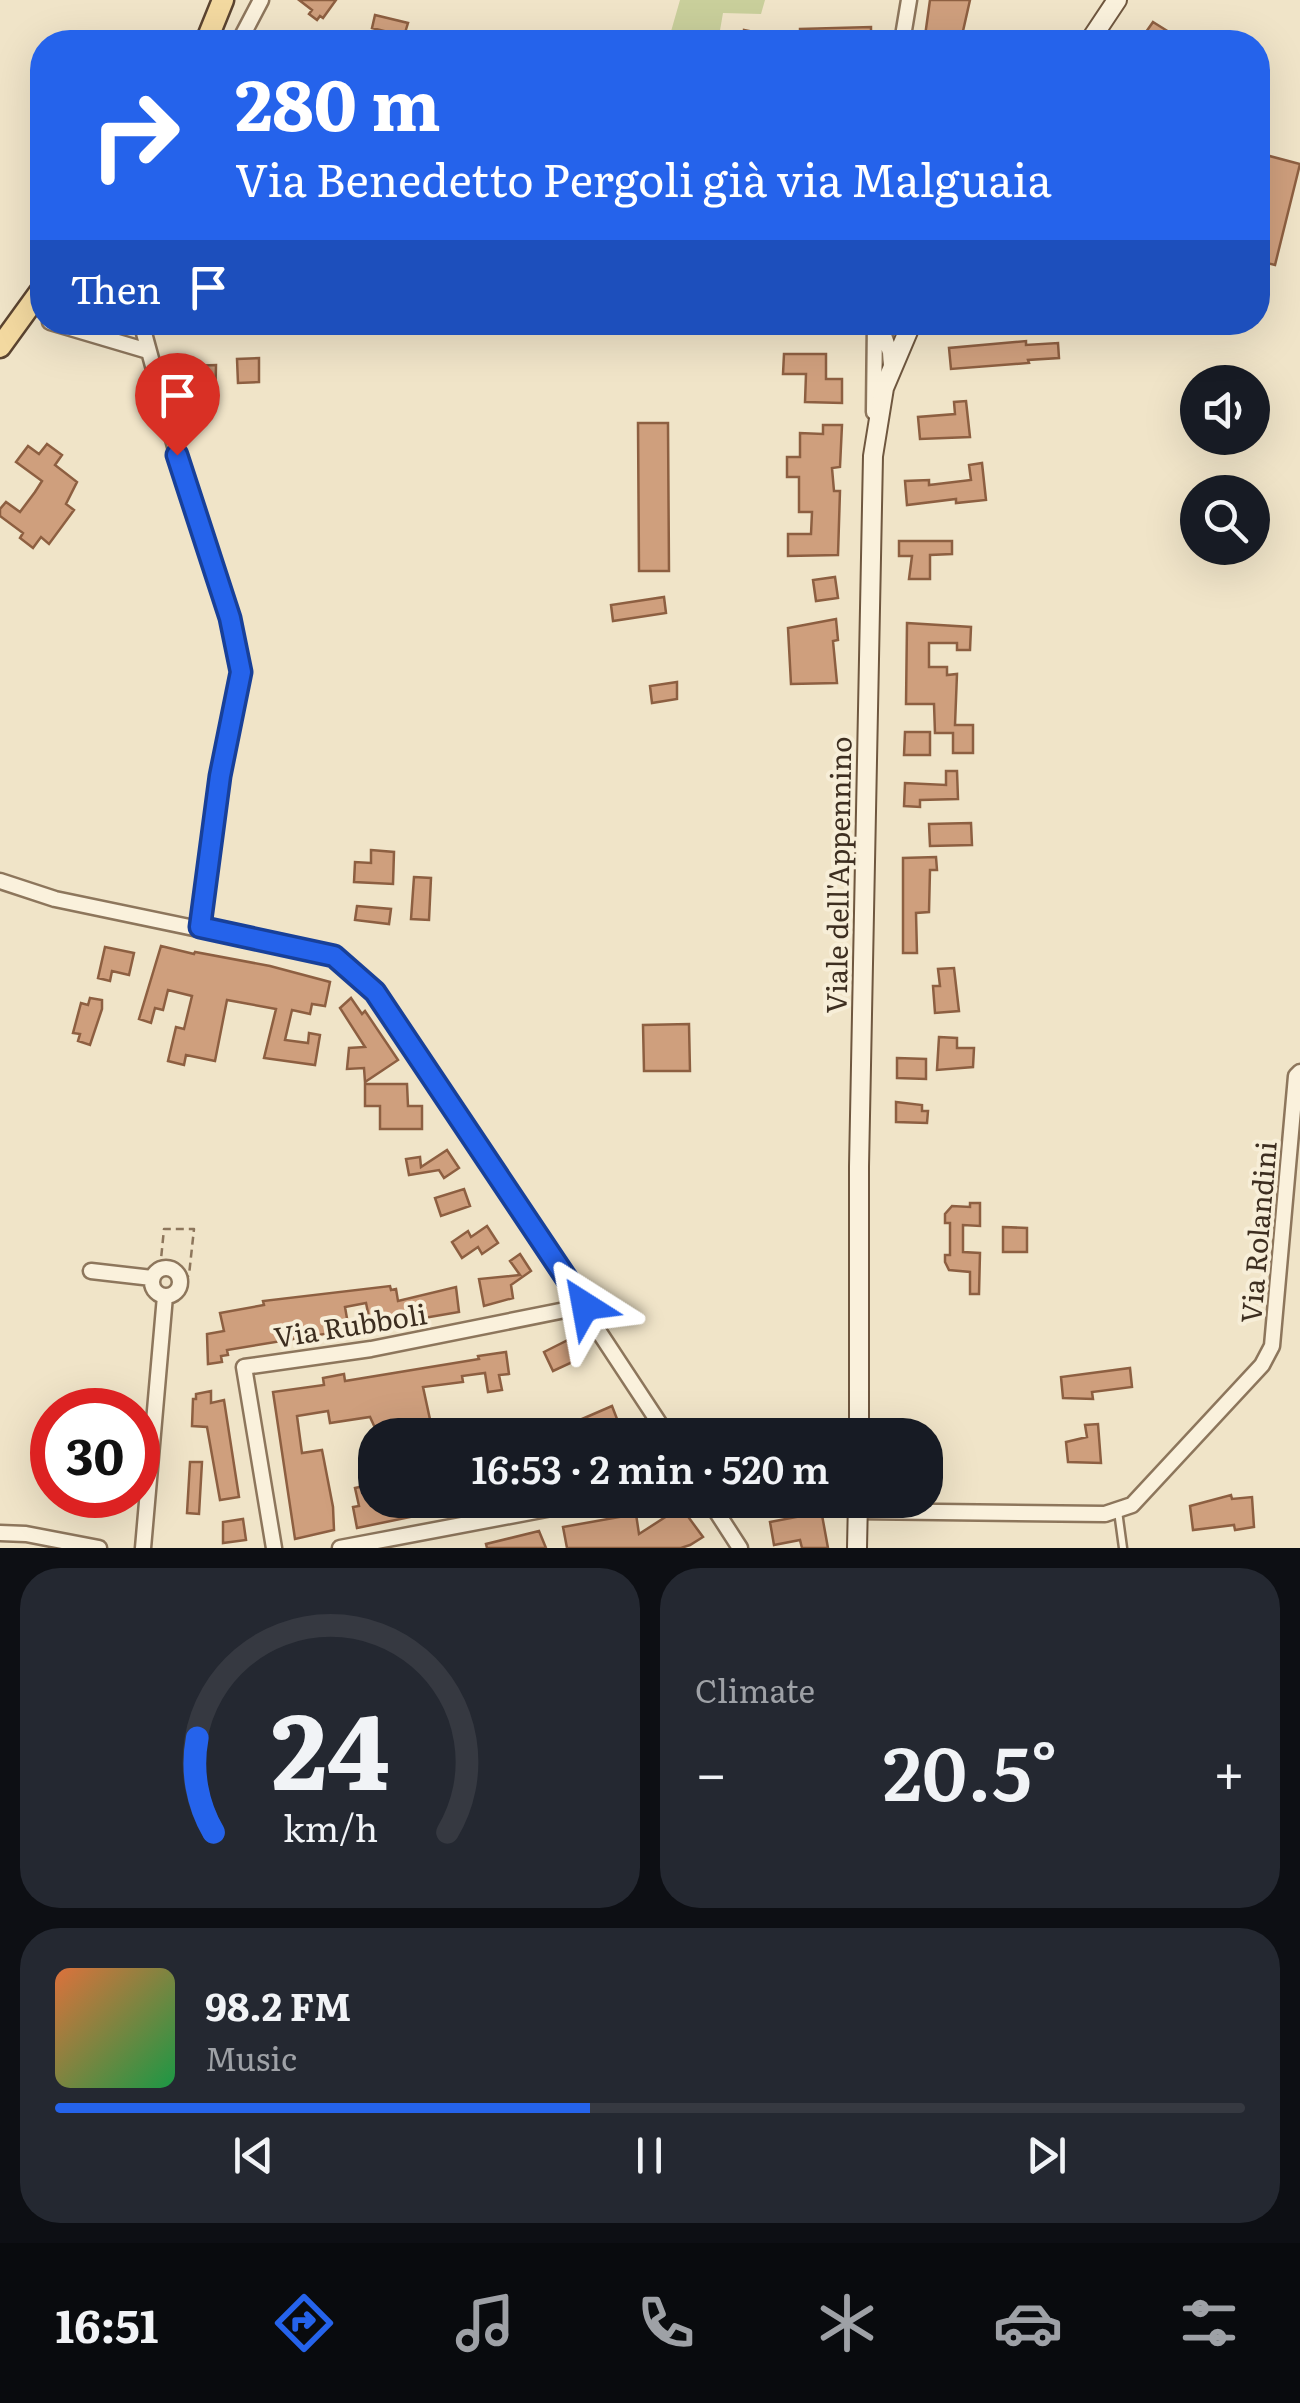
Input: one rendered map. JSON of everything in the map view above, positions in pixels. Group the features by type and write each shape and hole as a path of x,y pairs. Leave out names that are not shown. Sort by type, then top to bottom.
{"main road":[{"path":"211,30 223,0"},
{"path":"1097,30 1117,0"},
{"path":"0,348 30,306"},
{"name":"Viale dell'Appennino","path":"860,1418 858,1167 873,456 884,388 904,335"},
{"path":"857,1548 858,1518"}],"street":[{"path":"245,30 261,0"},
{"path":"904,30 908,0"},
{"path":"92,335 148,352"},
{"path":"144,335 185,483 230,618 241,672 220,776 200,927"},
{"path":"873,456 876,335"},
{"path":"874,355 882,367 891,367 883,335"},
{"path":"0,881 55,898 334,956 375,992 657,1418"},
{"name":"Via Rolandini","path":"1118,1510 1132,1504 1262,1365 1272,1346 1296,1076 1300,1072"},
{"path":"91,1271 156,1274 176,1270 181,1284 176,1292 166,1296 154,1290 156,1274"},
{"path":"144,1548 166,1296"},
{"name":"Via Rubboli","path":"274,1548 244,1366 371,1349 585,1306"},
{"path":"943,1510 1105,1514 1118,1510"},
{"path":"340,1548 499,1518"},
{"path":"721,1518 740,1548"},
{"path":"0,1533 99,1548"}],"lane":[{"path":"1118,1510 1123,1548"}],"path":[{"path":"156,1274 164,1228 194,1229 189,1276 181,1284"}],"green space":[{"path":"680,0 765,0 761,14 723,13 720,30 671,30"}],"building":[{"path":"299,0 336,0 317,20"},
{"path":"930,0 970,0 963,30 926,30"},
{"path":"375,15 408,23 406,30 372,28"},
{"path":"1153,22 1166,30 1147,30"},
{"path":"871,27 871,30 800,29"},
{"path":"1270,156 1300,164 1275,265 1270,264"},
{"path":"1026,341 1026,345 1058,343 1059,358 951,369 949,348"},
{"path":"784,354 826,354 826,379 842,379 842,403 805,402 806,374 783,374"},
{"path":"259,358 259,382 238,383 237,359"},
{"path":"216,365 215,407 187,408 184,385 188,385 188,366"},
{"path":"966,401 970,437 920,439 918,417 955,414 954,402"},
{"path":"638,423 668,423 669,571 639,571"},
{"path":"823,425 842,425 840,467 832,468 834,491 840,491 838,555 788,556 788,534 811,534 812,512 799,512 799,477 787,477 787,457 800,457 800,433 823,434"},
{"path":"47,444 62,455 55,465 77,482 66,504 74,510 49,544 41,537 33,548 20,538 23,533 0,516 0,509 6,502 20,512 35,492 42,481 16,462 28,446 39,454"},
{"path":"982,463 986,500 907,505 905,481 929,480 929,485 971,480 969,465"},
{"path":"899,541 952,541 952,554 930,555 930,579 909,579 912,556 899,556"},
{"path":"835,577 838,598 816,601 813,580"},
{"path":"664,597 666,613 613,621 611,605"},
{"path":"836,619 838,640 833,641 837,683 791,684 788,628"},
{"path":"907,623 971,627 970,650 957,650 957,643 929,643 929,667 947,667 947,675 957,674 955,725 973,725 973,753 953,753 953,733 935,733 934,704 906,704"},
{"path":"677,682 677,699 652,703 650,686"},
{"path":"905,732 930,732 930,755 904,755"},
{"path":"946,771 957,771 958,799 920,800 920,807 904,806 905,783 946,785"},
{"path":"971,823 972,845 930,846 929,824"},
{"path":"371,850 394,852 393,884 354,882 355,862 371,863"},
{"path":"936,857 937,870 930,870 929,912 916,913 917,953 903,953 903,858"},
{"path":"414,877 431,878 429,920 411,919"},
{"path":"357,906 391,909 389,924 355,920"},
{"path":"161,946 270,966 330,982 325,1006 312,1004 310,1014 292,1010 285,1040 308,1043 309,1033 320,1035 315,1065 264,1058 276,1009 227,1000 215,1061 186,1055 184,1065 168,1061 176,1027 184,1029 192,996 168,990 163,1010 155,1008 151,1023 139,1019"},
{"path":"105,947 134,953 129,975 112,971 110,981 98,978"},
{"path":"954,968 959,1011 935,1013 933,986 940,986 938,969"},
{"path":"90,998 102,1000 102,1009 90,1045 78,1041 80,1034 73,1033 81,1003 88,1005"},
{"path":"351,998 362,1014 365,1011 398,1060 365,1082 364,1068 347,1069 349,1048 365,1047 340,1008"},
{"path":"689,1024 690,1071 644,1071 643,1025"},
{"path":"939,1037 957,1038 957,1048 974,1048 973,1067 937,1070"},
{"path":"897,1058 926,1059 926,1079 897,1078"},
{"path":"365,1084 407,1084 408,1106 422,1106 422,1129 380,1129 380,1106 365,1106"},
{"path":"896,1102 922,1105 922,1111 928,1111 927,1123 896,1122"},
{"path":"447,1150 459,1168 444,1178 439,1170 409,1175 406,1159 420,1157 421,1167"},
{"path":"464,1189 470,1206 441,1216 435,1198"},
{"path":"970,1203 980,1203 980,1226 963,1225 963,1252 980,1253 979,1294 970,1294 970,1272 949,1270 945,1262 945,1255 950,1255 950,1223 945,1223 945,1214 952,1206 970,1207"},
{"path":"487,1226 498,1243 482,1254 478,1247 462,1258 452,1242 468,1231 471,1237"},
{"path":"1003,1227 1027,1228 1027,1252 1003,1252"},
{"path":"520,1254 531,1271 511,1285 513,1298 484,1306 479,1279 520,1275 510,1261"},
{"path":"390,1286 391,1290 396,1289 398,1301 456,1287 459,1312 371,1327 366,1303 345,1307 349,1330 227,1350 228,1355 221,1356 222,1362 208,1364 207,1334 224,1331 220,1313 264,1305 263,1301"},
{"path":"568,1340 577,1360 553,1371 544,1352"},
{"path":"506,1352 509,1374 499,1375 502,1390 488,1392 485,1373 462,1376 463,1382 423,1387 430,1418 370,1417 330,1423 328,1411 297,1416 302,1453 322,1450 334,1530 295,1539 273,1392 324,1385 323,1378 344,1374 345,1381 479,1359 478,1356"},
{"path":"1130,1368 1132,1387 1092,1392 1093,1399 1063,1398 1061,1377"},
{"path":"211,1391 211,1403 224,1400 239,1497 220,1500 207,1427 192,1426 193,1399 196,1394"},
{"path":"612,1406 617,1418 584,1418"},
{"path":"1098,1424 1101,1463 1068,1462 1066,1442 1087,1437 1085,1425"},
{"path":"190,1462 202,1462 199,1514 187,1513"},
{"path":"1231,1495 1232,1499 1252,1497 1254,1527 1193,1530 1190,1506"},
{"path":"358,1506 358,1518 405,1518 357,1528 353,1507"},
{"path":"637,1518 639,1534 664,1518 689,1518 703,1537 681,1548 567,1548 563,1527"},
{"path":"823,1518 828,1548 802,1548 800,1540 774,1545 770,1522"},
{"path":"243,1519 246,1540 223,1543 223,1522"},
{"path":"539,1531 546,1548 487,1548 486,1544"}],"route":[{"path":"177,455 230,618 241,672 220,776 200,927 334,956 375,992 585,1306"}]}
